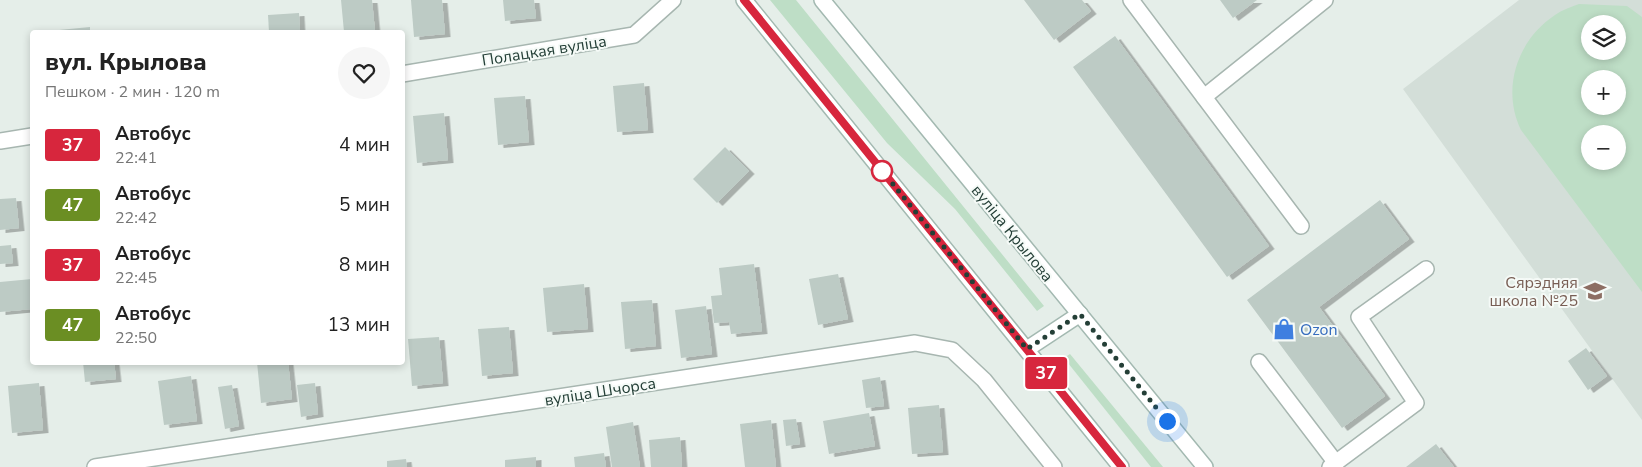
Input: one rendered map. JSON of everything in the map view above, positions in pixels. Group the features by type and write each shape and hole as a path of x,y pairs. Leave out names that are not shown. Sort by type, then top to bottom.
{"street":[{"name":"Полацкая вуліца","path":"405,73 634,35 673,0"},
{"path":"744,0 1122,467"},
{"name":"вуліца Крылова","path":"822,0 1205,467"},
{"path":"1131,0 1301,226"},
{"path":"1204,97 1325,0"},
{"path":"0,141 30,136"},
{"path":"1259,362 1333,465 1416,403 1359,317 1426,269"},
{"path":"1027,349 1080,314"},
{"name":"вуліца Шчорса","path":"95,467 915,343 952,350 984,380 1054,467"}],"shaded area":[{"name":"Сярэдняя школа №25","path":"1519,0 1642,0 1642,420 1403,89"}],"green space":[{"path":"770,0 796,0 1044,306 1037,311 955,209 887,143"},
{"path":"1579,4 1627,6 1642,17 1642,292 1521,130 1515,114 1513,82 1516,66 1522,52 1542,25 1567,9"},
{"path":"1070,354 1163,467 1151,467 1064,358"}],"building":[{"path":"341,0 372,0 375,30 344,30"},
{"path":"411,0 442,0 445,34 414,37"},
{"path":"503,0 534,0 536,18 505,21"},
{"path":"1024,0 1082,0 1091,11 1054,40"},
{"path":"1220,0 1257,0 1233,18"},
{"path":"299,13 300,30 269,30 268,15"},
{"path":"90,27 90,30 59,30"},
{"path":"1115,36 1269,246 1227,277 1073,67"},
{"path":"644,83 648,130 617,132 613,86"},
{"path":"525,96 529,142 498,145 494,98"},
{"path":"444,113 448,160 417,163 413,116"},
{"path":"725,147 749,171 717,203 693,179"},
{"path":"16,198 19,228 0,230 0,199"},
{"path":"1380,200 1409,239 1319,307 1385,396 1342,428 1247,300"},
{"path":"11,245 13,263 0,264 0,246"},
{"path":"754,264 762,331 731,334 729,322 714,323 711,296 722,295 719,268"},
{"path":"838,274 848,319 818,325 809,279"},
{"path":"30,279 30,309 0,312 0,282"},
{"path":"584,284 588,329 547,332 543,288"},
{"path":"652,300 656,346 625,349 621,302"},
{"path":"706,306 712,354 681,358 675,310"},
{"path":"509,327 513,373 482,376 478,329"},
{"path":"439,337 443,383 412,386 408,339"},
{"path":"1586,348 1607,376 1588,390 1568,361"},
{"path":"83,365 114,365 116,379 85,382"},
{"path":"257,365 288,365 292,399 261,403"},
{"path":"191,376 197,421 164,425 158,381"},
{"path":"880,377 884,406 866,408 862,380"},
{"path":"39,383 43,430 12,433 8,386"},
{"path":"315,383 318,414 301,417 297,385"},
{"path":"232,385 239,426 225,429 218,387"},
{"path":"939,405 943,452 912,454 908,408"},
{"path":"869,413 875,446 829,454 823,421"},
{"path":"796,419 800,444 786,446 783,420"},
{"path":"771,420 776,467 745,467 740,424"},
{"path":"633,422 640,467 612,467 606,427"},
{"path":"680,437 682,467 651,467 649,440"},
{"path":"1436,444 1454,467 1406,467"},
{"path":"604,453 606,467 575,467 574,457"},
{"path":"536,457 536,467 505,467 505,460"},
{"path":"406,459 407,467 387,467 387,461"}],"bus line":[{"name":"37","path":"744,0 1122,467"}],"place":[{"name":"Сярэдняя школа №25","path":"1595,291"},
{"name":"Ozon","path":"1284,329"}],"route":[{"path":"882,171 879,167 1027,349 1080,314 1167,421"}]}
